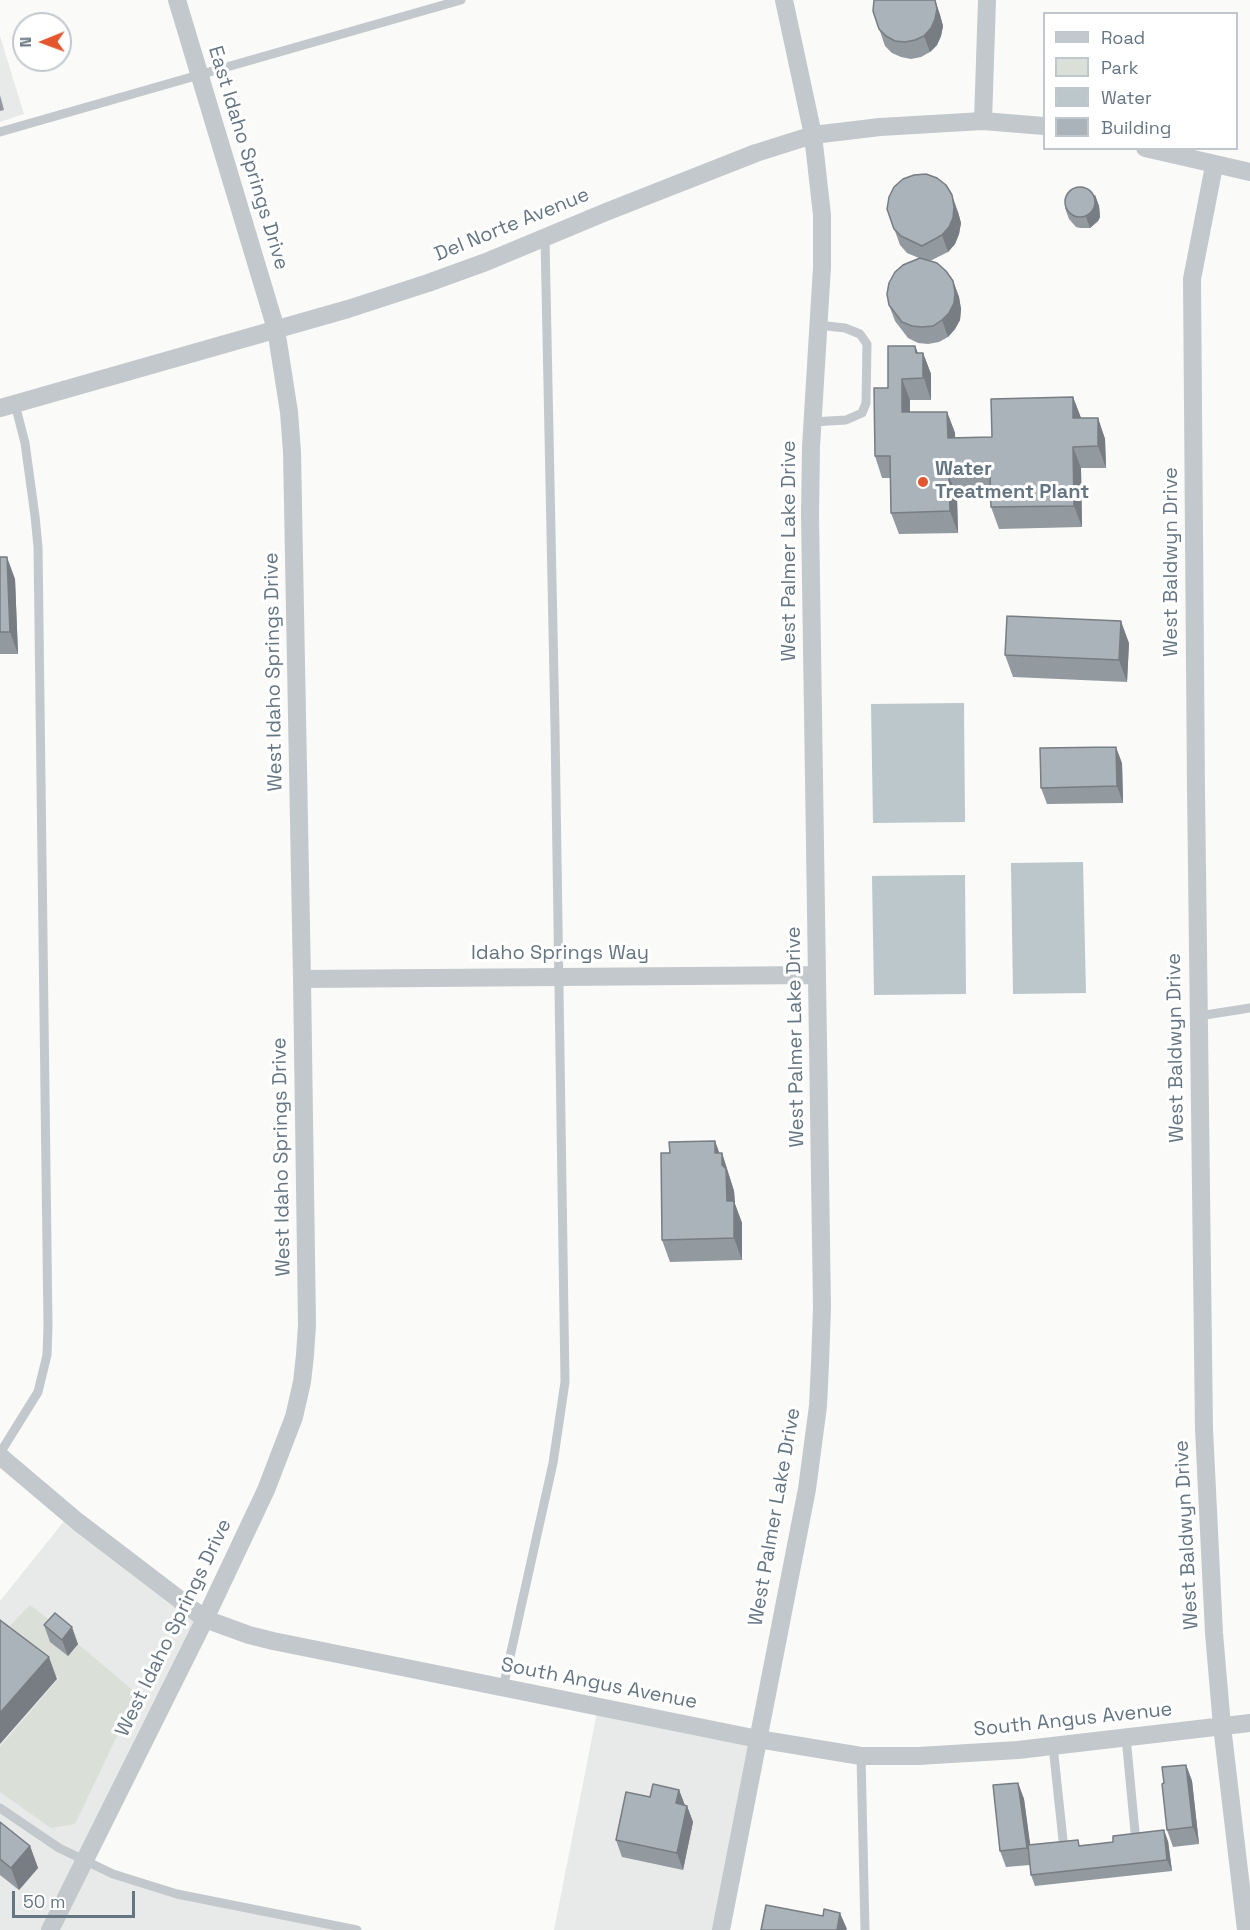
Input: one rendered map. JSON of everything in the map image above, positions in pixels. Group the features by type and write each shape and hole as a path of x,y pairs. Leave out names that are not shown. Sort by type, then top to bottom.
{"street":[{"name":"East Idaho Springs Drive","path":"177,0 276,329"},
{"name":"West Palmer Lake Drive","path":"721,1930 807,1489 818,1406 822,1307 810,515 822,215 813,135 784,0"},
{"path":"983,121 987,0"},
{"name":"Del Norte Avenue","path":"7,406 428,283 545,239 606,212 756,153 813,135 880,127 983,121 1043,126"},
{"path":"1153,150 1214,166 1250,172"},
{"name":"West Baldwyn Drive","path":"1214,166 1192,279 1204,1429 1208,1545 1222,1726 1246,1930"},
{"name":"West Idaho Springs Drive","path":"50,1930 205,1619 266,1490 294,1417 302,1382 307,1325 292,452 289,412 276,329"},
{"name":"Idaho Springs Way","path":"302,979 817,975"},
{"name":"South Angus Avenue","path":"0,1454 86,1529 205,1619 233,1630 273,1641 758,1739 861,1756 966,1754 1250,1723"}],"lane":[{"path":"0,132 461,0"},
{"path":"503,1688 553,1463 565,1382 545,239"},
{"path":"812,422 846,420 862,413 866,403 867,344 860,334 845,328 818,325"},
{"path":"0,1454 38,1392 47,1355 48,1326 38,547 25,443 7,406"},
{"path":"1198,1016 1250,1008"},
{"path":"1126,1737 1135,1832"},
{"path":"1053,1746 1063,1840"},
{"path":"861,1756 865,1930"},
{"path":"0,1808 59,1848 113,1874 177,1894 357,1930"}],"shaded area":[{"path":"0,36 24,114 0,122"},
{"path":"69,1515 205,1619 84,1862 145,1885 357,1930 0,1930 0,1601"},
{"path":"598,1707 758,1739 721,1930 554,1930"}],"green space":[{"path":"30,1605 61,1629 51,1642 68,1656 78,1644 137,1694 75,1824 51,1828 0,1792 0,1747 59,1678 2,1634"}],"water":[{"path":"964,703 965,822 873,823 871,704"},
{"path":"1083,862 1086,993 1013,994 1011,863"},
{"path":"965,875 966,994 874,995 872,876"}],"building":[{"path":"874,0 935,0 937,9 935,19 924,36 905,42 895,41 879,29 873,11"},
{"path":"926,174 946,185 952,195 954,207 949,227 942,235 922,246 901,236 894,229 887,209 894,187 903,179"},
{"path":"1080,187 1091,191 1095,202 1091,213 1080,217 1069,213 1065,202 1069,191"},
{"path":"920,258 937,263 953,281 954,303 949,313 933,326 912,326 902,322 889,305 887,294 889,283 895,272 903,265"},
{"path":"888,346 915,346 916,353 923,353 923,378 902,379 902,412 947,412 948,438 992,437 991,399 1073,397 1073,418 1098,418 1098,446 1073,447 1074,506 991,507 990,475 949,476 950,511 891,513 890,456 875,456 874,388 888,388"},
{"path":"0,557 7,557 10,632 0,632"},
{"path":"1007,616 1121,621 1119,660 1005,655"},
{"path":"1116,747 1117,786 1041,788 1040,748"},
{"path":"715,1141 715,1153 722,1153 722,1165 726,1169 727,1201 734,1201 734,1238 662,1240 661,1153 670,1153 669,1142"},
{"path":"55,1613 72,1627 62,1640 44,1625"},
{"path":"0,1620 49,1657 0,1713"},
{"path":"1186,1765 1193,1827 1167,1830 1162,1767"},
{"path":"1018,1783 1027,1848 1000,1851 993,1785"},
{"path":"653,1784 679,1790 676,1803 687,1806 677,1853 616,1840 626,1792 650,1797"},
{"path":"0,1822 30,1846 11,1868 0,1859"},
{"path":"1164,1830 1167,1860 1031,1875 1028,1845 1078,1840 1079,1846 1113,1842 1113,1836"},
{"path":"766,1905 823,1916 824,1909 840,1913 837,1930 761,1930"}],"place":[{"name":"Water Treatment Plant","path":"923,482"}]}
